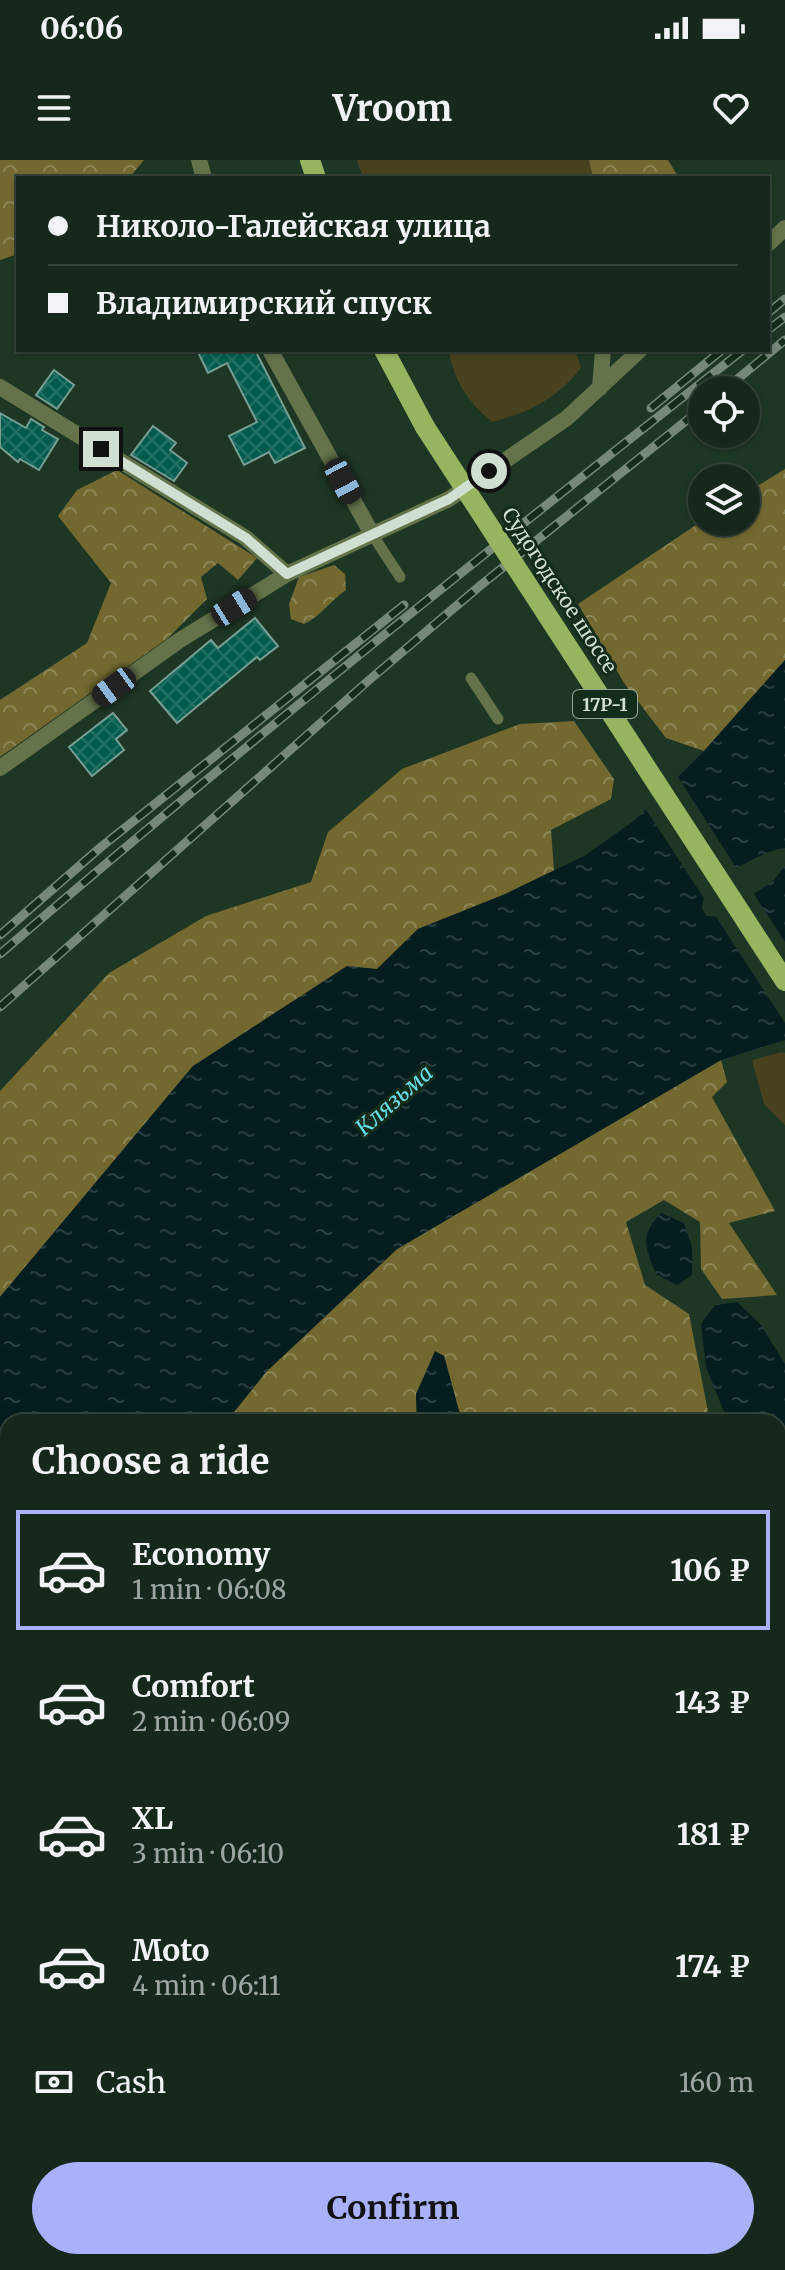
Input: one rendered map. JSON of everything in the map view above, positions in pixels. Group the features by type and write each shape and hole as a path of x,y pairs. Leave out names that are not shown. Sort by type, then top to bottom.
{"main road":[{"name":"Судогодское шоссе","path":"387,352 425,427 785,981"}],"street":[{"path":"770,242 785,228"},
{"path":"271,352 372,534"},
{"path":"600,388 603,352"},
{"path":"0,768 180,640 287,574 449,499 567,418 638,352"},
{"path":"0,387 246,538 287,574"}],"lane":[{"path":"372,534 400,577"},
{"path":"471,678 498,719"}],"shaded area":[{"path":"357,160 589,160 593,176 362,176"},
{"path":"449,352 576,352 581,368 551,397 530,409 492,422 463,390"},
{"path":"785,1053 785,1125 764,1104 752,1060"}],"green space":[{"path":"0,160 144,160 131,176 16,176 16,255 0,260"},
{"path":"589,160 668,160 678,176 593,176"},
{"path":"785,469 785,660 704,751 666,738 624,683 578,604 688,530 688,536 760,536 760,484"},
{"path":"117,470 257,558 238,580 218,563 201,577 207,599 168,638 0,757 0,700 87,643 111,583 58,516 77,490"},
{"path":"334,565 345,574 346,590 310,621 304,624 291,619 289,604 299,577"},
{"path":"574,721 614,779 611,799 551,830 554,871 418,929 377,969 193,1066 0,1297 0,1091 109,973 206,916 311,882 328,832 402,769 520,724"},
{"path":"721,1060 727,1082 712,1097 775,1211 729,1223 777,1295 722,1299 701,1269 700,1222 664,1200 626,1222 645,1285 689,1314 708,1414 460,1414 444,1356 416,1394 417,1414 232,1414 266,1372 397,1249"}],"water":[{"name":"Клязьма","path":"785,660 785,848 753,859 729,873 710,888 702,908 706,916 720,917 773,881 785,866 785,1040 721,1060 397,1249 266,1372 232,1414 0,1414 0,1297 193,1066 347,966 377,969 418,929 503,895 584,856 635,820 704,751"},
{"path":"661,1213 684,1223 692,1247 692,1275 677,1285 656,1274 647,1249 649,1229"},
{"path":"737,1302 761,1325 785,1364 785,1414 725,1414 706,1367 701,1324 715,1305"},
{"path":"435,1351 444,1356 460,1414 417,1414 416,1394"}],"pier":[{"path":"676,774 739,872 709,896 707,903 643,805"},
{"path":"752,891 785,942 785,1023 713,912 719,913"}],"building":[{"path":"198,352 256,352 305,448 275,463 269,452 244,465 229,436 257,422 227,363 208,373"},
{"path":"54,370 74,385 57,409 36,395"},
{"path":"0,413 26,428 31,419 58,439 39,470 20,459 18,462 0,447"},
{"path":"153,426 176,443 170,450 187,463 174,481 131,455"},
{"path":"255,618 278,646 260,660 257,657 177,723 150,691 211,640 218,648"},
{"path":"113,713 127,730 116,739 124,750 92,776 69,747"}],"railway":[{"path":"770,311 785,299"},
{"path":"770,328 785,317"},
{"path":"741,376 785,340"},
{"path":"651,408 720,352"},
{"path":"0,954 368,648 740,352"},
{"path":"0,1007 368,681 481,585 688,419"},
{"path":"0,935 101,847 404,605"}],"route":[{"path":"101,449 246,538 287,574 449,499 489,471"}]}
